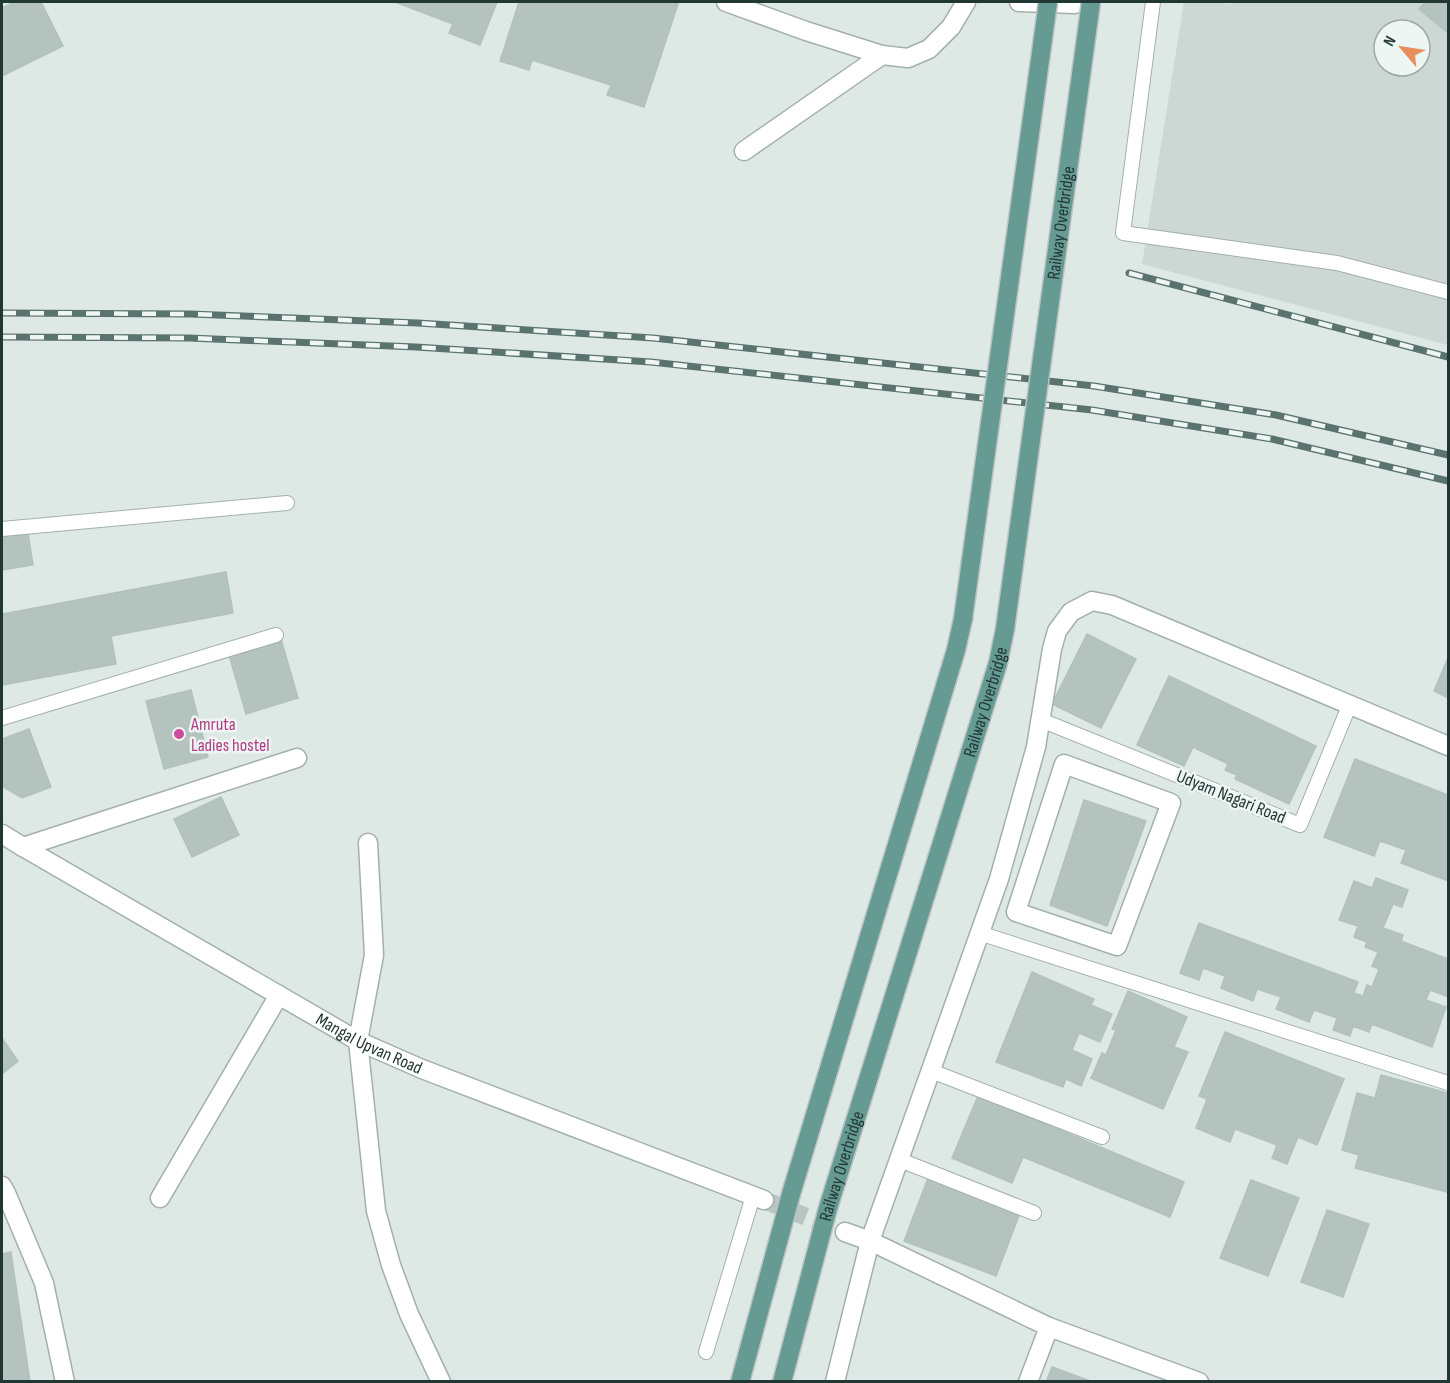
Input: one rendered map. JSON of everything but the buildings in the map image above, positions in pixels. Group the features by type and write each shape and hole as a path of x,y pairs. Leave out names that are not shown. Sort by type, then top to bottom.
{"main road":[{"path":"740,1382 791,1194 956,650 963,619 1047,2"},
{"name":"Railway Overbridge","path":"782,1382 828,1208 998,663 1005,629 1091,2"}],"street":[{"path":"726,2 882,55 908,58 929,49 951,27 966,2"},
{"path":"1018,2 1074,4 1083,2"},
{"path":"744,151 882,55"},
{"path":"835,1382 870,1241 999,879 1036,747 1052,649 1057,631 1071,612 1092,602 1112,604 1449,746"},
{"path":"23,847 297,758"},
{"path":"1064,764 1171,803 1117,946 1016,912 1035,854 1064,764"},
{"name":"Mangal Upvan Road","path":"2,834 358,1041 422,1069 759,1198"},
{"path":"368,843 374,956 358,1041 376,1211 391,1265 409,1314 441,1382"},
{"path":"1008,845 1035,854"},
{"path":"160,1198 279,995"},
{"path":"2,1186 44,1283 65,1382"},
{"path":"845,1232 870,1241 1049,1327 1192,1380"},
{"path":"1028,1382 1049,1327"}],"lane":[{"path":"1153,2 1123,233 1336,263 1449,292"},
{"path":"2,529 287,503"},
{"path":"2,718 276,635"},
{"name":"Udyam Nagari Road","path":"1041,720 1299,825 1350,704"},
{"path":"979,933 1449,1083"},
{"path":"931,1071 1102,1137"},
{"path":"900,1160 1034,1212"},
{"path":"706,1352 759,1198"}],"shaded area":[{"path":"1184,2 1231,4 1232,2 1448,2 1448,345 1142,264"}],"tunnel":[{"path":"764,1200 845,1232"}],"railway":[{"path":"1129,273 1448,357"},
{"path":"2,313 190,314 418,323 653,338 1094,386 1276,415 1448,455"},
{"path":"2,337 189,338 416,347 651,362 1092,410 1272,439 1448,481"}],"place":[{"name":"Amruta Ladies hostel","path":"179,734"}]}
